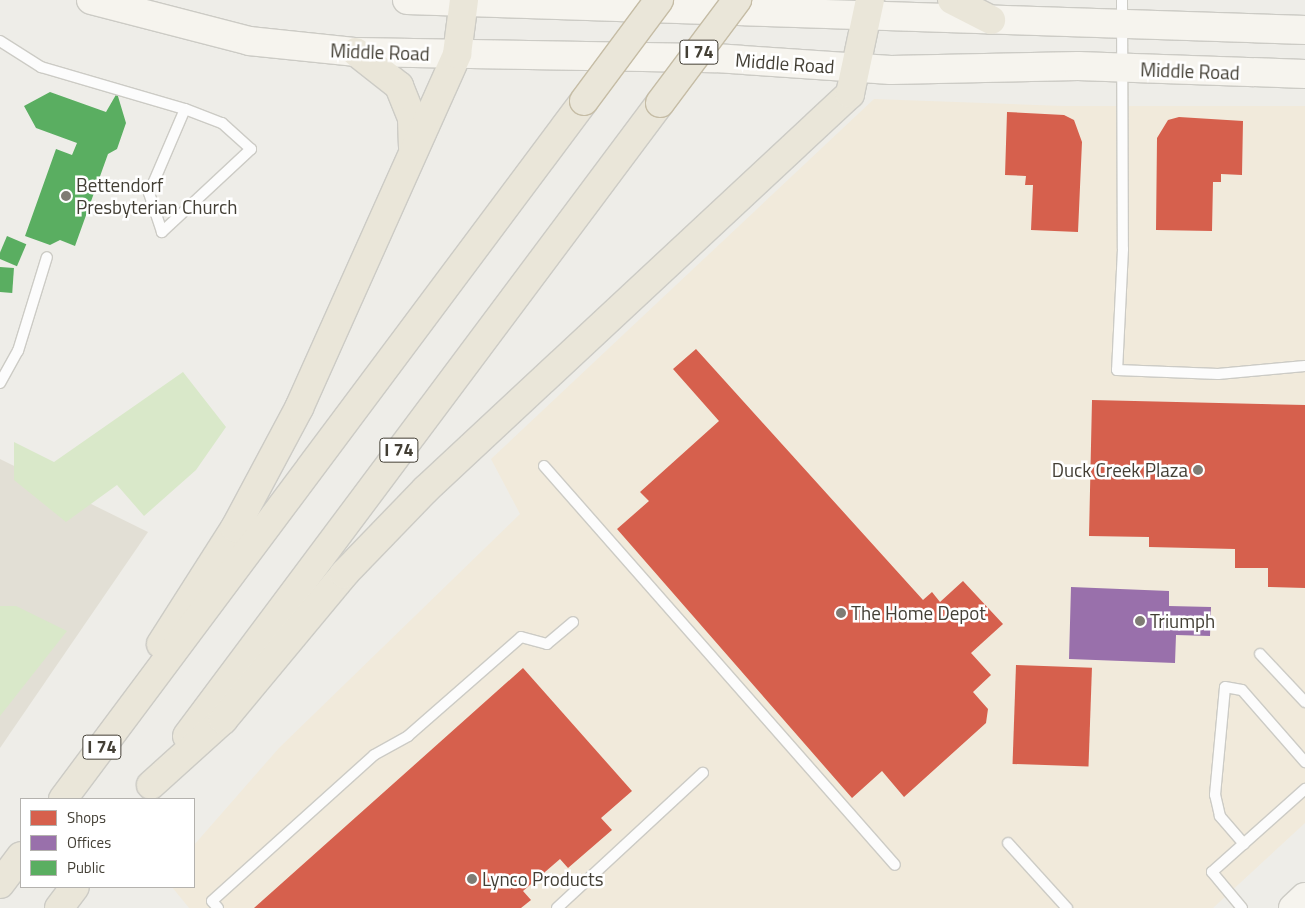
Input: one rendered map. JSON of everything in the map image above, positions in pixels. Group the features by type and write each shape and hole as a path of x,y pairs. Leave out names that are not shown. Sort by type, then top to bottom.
{"highway":[{"name":"I 74","path":"65,798 660,0"},
{"name":"I 74","path":"145,792 737,0"},
{"path":"952,0 991,20"},
{"path":"141,695 166,629 235,528 299,408 457,54 464,1"},
{"path":"145,792 223,720 344,574 425,490 850,94 866,8"},
{"path":"356,52 398,86 412,119 413,149"},
{"path":"0,884 20,857"},
{"path":"59,908 74,888"}],"main road":[{"name":"Middle Road","path":"91,0 249,41 356,52 715,58 855,68 1121,69 1305,74"},
{"path":"406,0 866,8 991,20 1121,12 1305,30"},
{"path":"1293,908 1305,897"}],"lane":[{"path":"1121,12 1123,249 1117,370 1226,373 1305,366"},
{"path":"0,41 41,67 185,109 222,123 251,149 162,232 149,193 185,109"},
{"path":"0,383 18,351 47,257"},
{"path":"544,466 895,865"},
{"path":"218,908 212,901 374,755 408,736 521,637 547,644 573,622"},
{"path":"1260,654 1305,702"},
{"path":"1244,844 1220,816 1215,795 1225,687 1242,690 1305,762"},
{"path":"557,908 704,773"},
{"path":"1242,908 1212,872 1305,789"},
{"path":"1008,844 1067,908"}],"shaded area":[{"path":"874,99 1062,106 1305,106 1305,823 1213,908 189,908 173,888 195,888 195,844 279,748 520,514 491,459"},
{"path":"0,459 148,532 0,748"}],"green space":[{"path":"183,372 226,427 196,470 144,516 117,485 66,522 14,480 14,442 54,462"},
{"path":"0,606 16,606 67,631 0,716"}],"building: Shops":[{"path":"1007,112 1064,115 1074,120 1082,142 1078,232 1031,230 1033,185 1025,185 1026,176 1005,175"},
{"path":"1179,117 1243,121 1242,175 1221,174 1221,182 1213,182 1212,231 1156,230 1157,138 1168,120"},
{"name":"The Home Depot","path":"696,349 923,600 932,592 940,602 963,581 1003,624 971,653 991,675 973,692 988,709 986,723 904,797 882,771 852,798 617,529 649,501 640,492 719,421 673,369"},
{"name":"Duck Creek Plaza","path":"1092,400 1305,405 1305,588 1268,587 1268,568 1235,568 1235,549 1149,547 1149,537 1089,536"},
{"path":"1016,665 1092,668 1088,767 1013,764"},
{"path":"523,668 632,791 601,818 612,830 568,868 560,859 523,891 531,900 521,908 254,908"}],"building: Offices":[{"name":"Triumph","path":"1071,587 1169,591 1169,606 1211,607 1210,636 1176,635 1175,663 1069,659"}],"building: Public":[{"name":"Bettendorf Presbyterian Church","path":"50,92 106,112 117,93 126,123 117,149 108,154 75,246 60,240 50,245 25,236 56,149 72,155 77,143 36,128 24,106"},
{"path":"7,236 26,244 17,266 0,259 0,252"},
{"path":"0,267 14,268 12,293 0,292"}],"place":[{"name":"Bettendorf Presbyterian Church","path":"66,196"},
{"name":"Duck Creek Plaza","path":"1198,470"},
{"name":"The Home Depot","path":"841,613"},
{"name":"Triumph","path":"1140,621"},
{"name":"Lynco Products","path":"472,879"}]}
